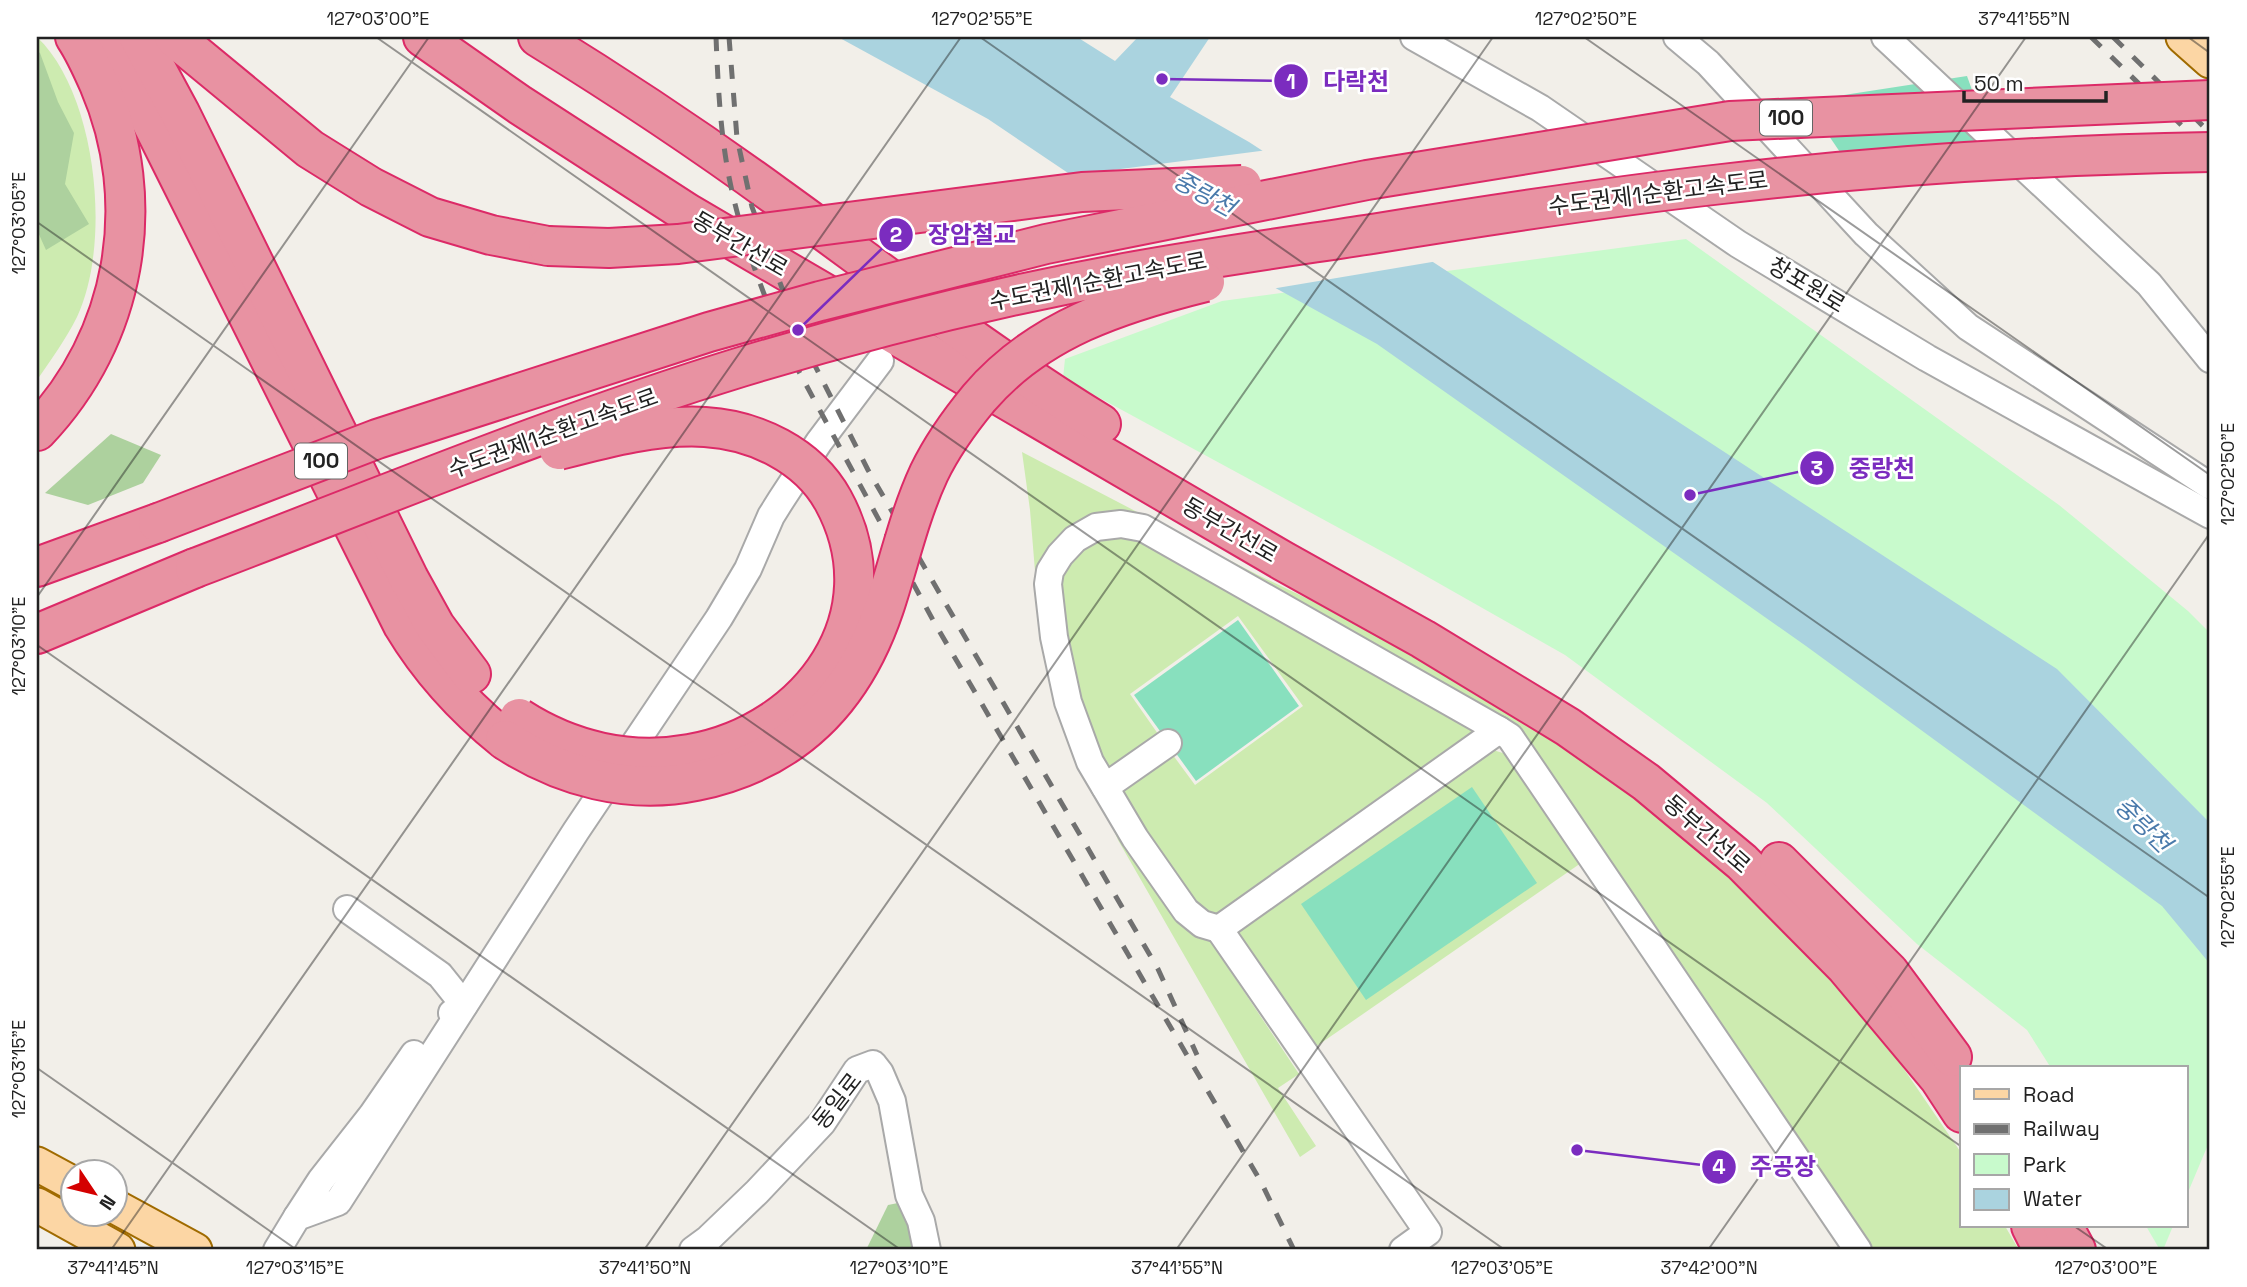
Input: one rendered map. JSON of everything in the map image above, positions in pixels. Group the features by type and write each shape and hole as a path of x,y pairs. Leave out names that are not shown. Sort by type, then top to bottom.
{"highway":[{"path":"37,431 60,407 88,362 105,326 118,283 126,235 124,169 112,113 85,51 75,37"},
{"path":"104,37 150,119 402,625 448,687 473,714 512,729 556,738 600,753 663,757 691,754 721,746 746,735 785,711 808,690 828,666 843,639 853,609 855,570 840,513 826,489 805,466 793,456 754,436 714,427 672,428 548,453 187,571"},
{"path":"139,37 180,113 426,610 467,671 490,694 512,729 536,759 589,778 635,785 678,784 736,770 772,754 793,741 817,720 849,683 878,627 909,527 933,466 957,427 981,397 1022,358 1077,323 1141,299 1466,219"},
{"path":"174,37 310,149 372,187 430,217 491,235 548,246 609,248 678,244 1082,192 1367,180"},
{"name":"동부간선로","path":"423,37 520,105 687,213 1283,561 1488,677 1568,727 1623,766 1742,862 1846,967 1938,1078 1960,1110"},
{"name":"동부간선로","path":"538,37 609,80 692,137 1054,396 1249,515 1481,645 1603,724 1759,843 1889,972 1960,1067"},
{"name":"수도권제1순환고속도로","path":"37,567 377,439 709,332 1046,244 1367,180 1730,121 2210,100"},
{"name":"수도권제1순환고속도로","path":"37,634 187,571 584,419 745,366 969,307 1139,270 1623,196 1818,174 2044,158 2210,152"},
{"path":"2032,1228 2043,1250"},
{"path":"2064,1228 2076,1250"}],"main road":[{"path":"2183,37 2210,61"},
{"path":"37,1164 60,1176"},
{"path":"37,1205 118,1250"},
{"path":"130,1215 195,1250"}],"street":[{"name":"창포원로","path":"1414,37 1540,108 1738,244 1903,344 2210,515"},
{"path":"1677,37 1709,63 1866,234 1968,327 2210,486"},
{"path":"1885,37 2150,285 2210,359"},
{"path":"277,1250 298,1217 338,1202 576,831 719,618 748,569 781,499 819,442 880,361"},
{"path":"1403,1250 1434,1241 1219,929 1202,924 1186,911 1135,838 1090,762 1068,702 1054,636 1048,584 1050,571 1060,555 1075,539 1096,527 1121,524 1143,528 1510,737 1858,1250"},
{"path":"1219,929 1499,730"},
{"path":"1105,788 1168,743"},
{"path":"347,909 440,975 464,1005"},
{"name":"동일로","path":"693,1250 757,1192 822,1122 857,1070 873,1064 880,1073 892,1101 909,1195 921,1221 927,1250"}],"green space":[{"path":"37,37 57,62 73,94 85,131 93,171 96,211 94,250 88,286 73,325 37,380"},
{"path":"37,51 74,133 65,184 89,224 46,250 37,230"},
{"path":"1967,76 2002,174 1866,190 1805,101"},
{"path":"1686,239 2059,505 2188,611 2210,633 2210,1140 2188,1192 2188,1066 2050,1066 2027,1030 1917,944 1767,803 1565,655 1396,559 1063,378 1065,359 1222,301"},
{"path":"111,434 161,455 143,483 88,505 45,493"},
{"path":"1022,452 1258,575 1396,641 1478,690 1633,796 1731,875 1878,1031 1960,1151 1960,1228 2006,1228 2019,1250 1874,1250 1525,739 1171,539 1094,524 1038,608"},
{"path":"1121,528 1489,731 1218,926 1204,922 1111,789 1167,747 1195,785 1303,706 1238,616 1130,694 1163,741 1106,782 1057,636 1062,557"},
{"path":"1238,620 1299,706 1196,781 1134,695"},
{"path":"1493,750 1506,754 1581,863 1311,1050 1236,930"},
{"path":"1086,764 1207,936 1299,1074 1278,1088 1316,1146 1300,1157 1118,840"},
{"path":"1472,787 1537,883 1366,1000 1301,904"},
{"path":"903,1202 918,1250 866,1250 888,1205"},
{"path":"2147,1228 2172,1228 2163,1250 2160,1250"}],"water":[{"name":"중랑천","path":"838,37 1077,37 1115,61 1138,37 1210,37 1170,97 1249,142 2057,669 2210,823 2210,964 2162,906 1806,646 1377,344 1071,175 988,119"}],"pier":[{"path":"1268,150 1438,261 1271,289 1082,185 1082,174"}],"railway":[{"path":"716,37 721,124 734,200 754,268 790,355 934,622 1261,1182 1294,1250"},
{"path":"729,37 737,138 752,207 799,334 868,470 1158,969 1197,1055"},
{"path":"2091,37 2210,153"},
{"path":"2113,37 2210,133"}],"place":[{"name":"다락천","path":"1162,79"},
{"name":"장암철교","path":"798,330"},
{"name":"중랑천","path":"1690,495"},
{"name":"주공장","path":"1577,1150"}]}
